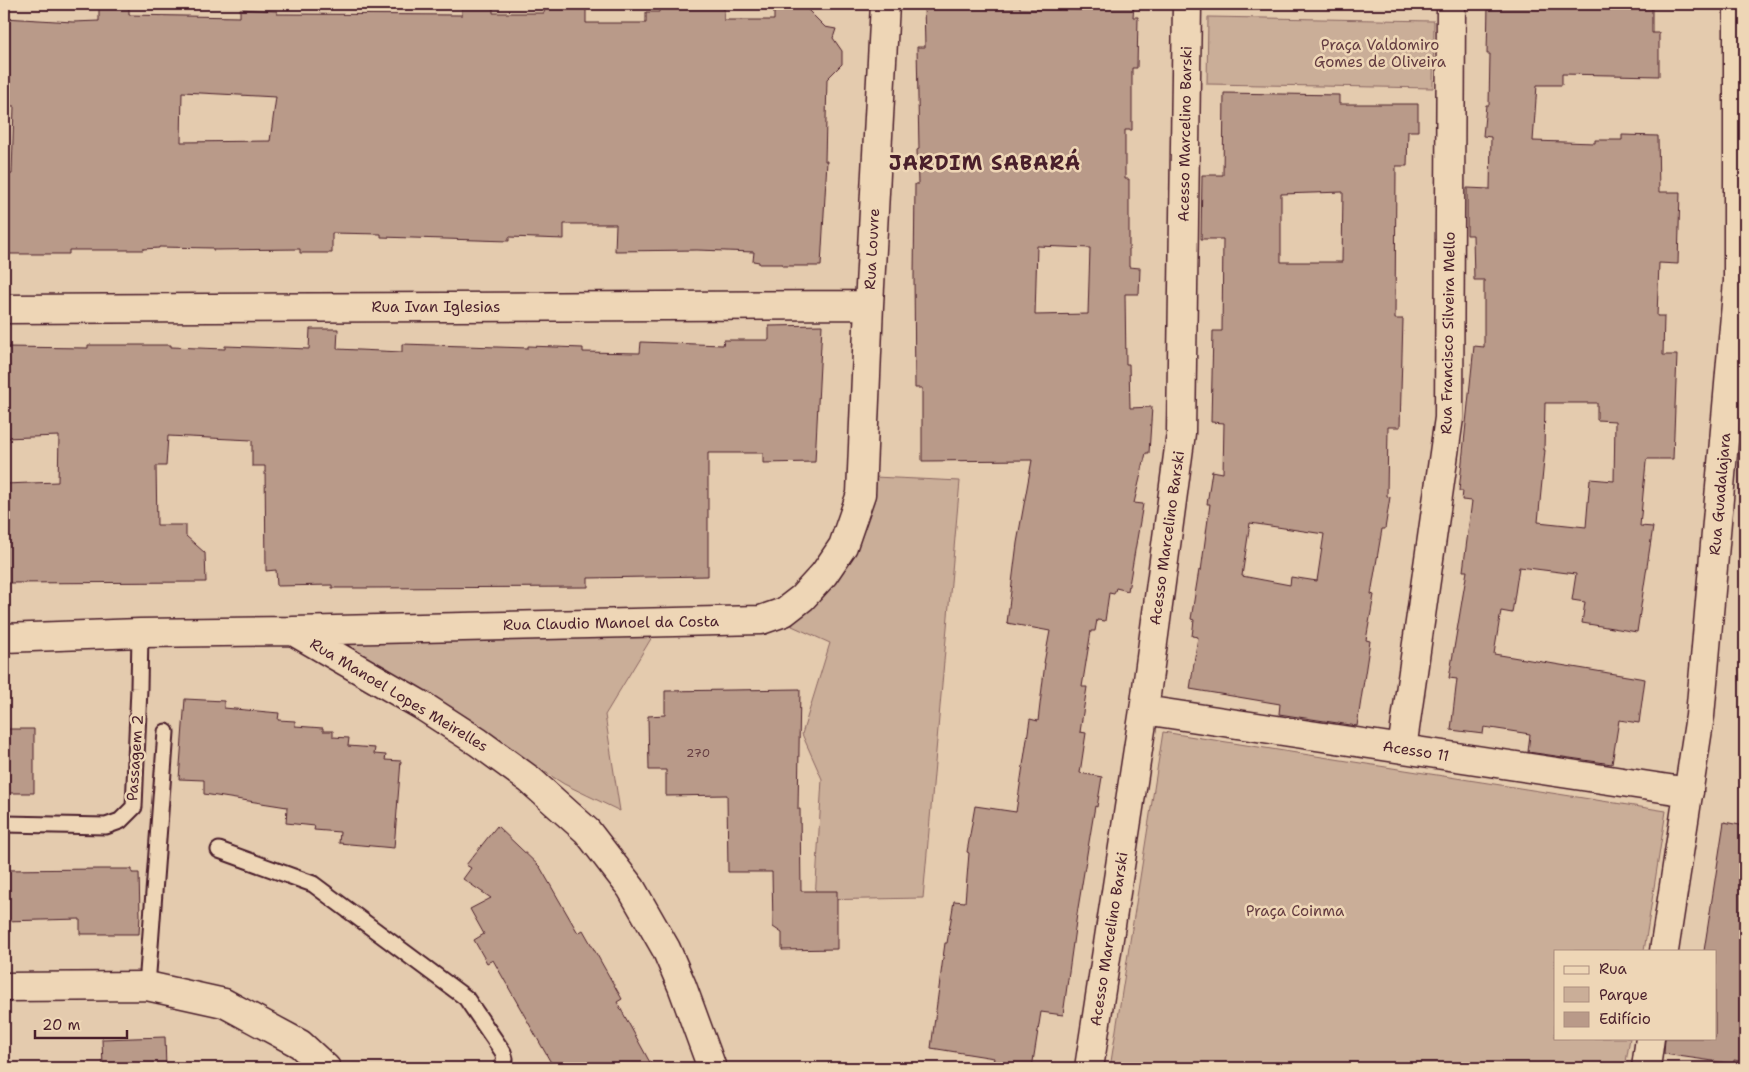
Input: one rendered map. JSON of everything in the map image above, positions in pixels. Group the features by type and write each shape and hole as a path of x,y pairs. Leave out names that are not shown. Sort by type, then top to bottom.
{"street":[{"name":"Rua Louvre","path":"861,494 885,4"},
{"name":"Acesso Marcelino Barski","path":"1089,1068 1144,710 1181,433 1187,4"},
{"name":"Rua Francisco Silveira Mello","path":"1402,749 1449,418 1451,4"},
{"name":"Rua Guadalajara","path":"1664,950 1700,716 1742,281 1738,4"},
{"name":"Rua Ivan Iglesias","path":"4,309 869,305"},
{"name":"Rua Claudio Manoel da Costa","path":"293,631 761,620 784,612 802,598 824,574 843,546 861,494"},
{"name":"Rua Manoel Lopes Meirelles","path":"4,638 140,633 293,631 421,705 478,742 530,780 587,831 631,888 666,949 682,986 712,1068"},
{"name":"Acesso 11","path":"1144,710 1689,792"},
{"path":"4,988 147,986 224,1003 300,1044 326,1068"},
{"path":"1646,1068 1650,1040"}],"lane":[{"name":"Passagem 2","path":"4,824 106,826 120,821 134,807 140,688 140,633"},
{"path":"147,986 166,732"},
{"path":"219,850 313,884 466,998 503,1052 505,1059 501,1068"}],"green space":[{"name":"Praça Valdomiro Gomes de Oliveira","path":"1208,17 1434,21 1433,88 1207,84"},
{"path":"874,477 960,481 923,898 815,900 822,779 802,734 830,643 792,626"},
{"path":"655,632 605,715 620,811 564,784 336,640"},
{"name":"Praça Coinma","path":"1163,732 1666,811 1644,950 1554,950 1554,1040 1630,1040 1625,1068 1110,1068"}],"building":[{"path":"99,4 129,4 129,15 240,17 240,9 277,11 277,14 462,15 462,4 493,4 493,13 544,13 545,4 586,4 586,23 646,23 646,12 659,12 660,4 724,4 724,20 774,20 774,5 804,6 825,27 836,29 833,38 842,51 842,64 827,79 825,161 827,161 821,266 759,264 759,262 753,261 754,252 697,250 615,251 616,224 564,224 564,239 509,237 509,241 381,237 381,234 332,233 332,253 300,253 300,249 213,250 213,248 159,247 143,250 69,250 69,254 4,254 4,175 12,174 14,106 4,106 4,18 73,22 99,21","holes":["182,92 276,97 270,141 181,142"]},
{"path":"924,4 1020,4 1020,9 1093,10 1093,4 1134,4 1133,17 1138,17 1137,68 1132,68 1132,130 1125,130 1125,179 1129,179 1129,267 1140,268 1139,294 1125,294 1126,364 1129,364 1130,408 1152,407 1149,453 1146,453 1134,503 1143,504 1128,591 1116,588 1114,594 1109,593 1105,621 1097,620 1095,631 1091,631 1082,687 1087,687 1080,732 1086,733 1080,773 1102,777 1097,807 1095,806 1077,914 1063,1015 1041,1012 1032,1068 992,1068 994,1058 931,1048 945,943 947,943 954,901 965,902 969,853 967,852 975,806 1016,812 1030,719 1038,721 1044,663 1050,631 1007,623 1017,543 1032,460 922,461 922,388 915,388 914,276 915,184 918,184 917,150 919,149 917,47 925,47","holes":["1037,246 1090,248 1088,314 1035,315"]},
{"path":"1488,4 1652,4 1652,33 1659,33 1659,76 1562,74 1562,85 1537,85 1533,141 1595,143 1595,140 1622,140 1622,135 1658,136 1659,192 1680,192 1678,264 1659,263 1657,316 1664,316 1663,355 1677,355 1673,459 1647,459 1646,462 1640,526 1653,527 1637,632 1582,623 1585,602 1572,600 1576,574 1519,567 1512,613 1501,611 1494,654 1645,679 1639,723 1619,720 1612,764 1528,752 1530,734 1484,727 1483,734 1451,730 1457,679 1449,678 1467,571 1463,571 1472,501 1462,500 1463,491 1459,491 1474,346 1484,347 1484,280 1474,280 1473,235 1467,235 1467,188 1490,189 1491,137 1483,136 1486,105 1489,105 1490,54 1487,54","holes":["1545,403 1597,403 1597,420 1615,421 1614,481 1590,479 1586,527 1538,522 1545,450"]},
{"path":"1224,93 1339,95 1339,104 1418,104 1418,131 1408,131 1407,166 1396,166 1395,319 1403,319 1400,427 1388,427 1387,496 1390,497 1385,529 1382,529 1371,594 1374,595 1366,640 1370,641 1357,726 1279,714 1280,704 1190,689 1198,637 1192,636 1194,620 1191,619 1199,570 1201,571 1210,504 1207,504 1212,471 1223,473 1224,423 1211,422 1213,331 1222,331 1223,239 1201,239 1202,175 1223,175","holes":["1343,192 1342,262 1281,262 1281,194","1250,523 1324,534 1317,581 1291,577 1290,585 1242,576"]},
{"path":"822,325 815,462 763,463 763,453 708,453 708,576 588,578 588,587 332,588 332,585 277,586 276,570 266,571 265,466 252,466 252,440 168,436 166,466 156,466 157,525 186,525 186,536 205,553 206,582 4,583 4,484 58,482 59,436 4,438 4,347 88,348 88,345 171,345 171,347 225,349 225,346 309,349 310,329 338,329 337,349 402,352 402,344 583,348 583,352 640,353 641,342 723,345 724,340 769,340 769,326"},
{"path":"800,689 798,809 800,809 801,891 837,891 837,949 782,950 782,933 773,927 772,872 728,872 727,795 666,796 666,770 649,770 648,716 665,715 665,691"},
{"path":"185,699 224,701 224,708 279,713 278,720 295,721 295,726 323,728 323,731 333,731 333,737 349,738 348,746 375,748 374,754 386,755 385,760 401,761 394,848 339,843 340,832 314,830 315,826 286,823 287,807 204,794 204,780 179,779"},
{"path":"4,729 34,729 34,793 4,793"},
{"path":"1724,822 1745,826 1745,1062 1734,1060 1734,1064 1664,1054 1665,1040 1716,1040 1716,950 1704,950"},
{"path":"497,826 540,867 578,933 583,930 622,999 617,1002 653,1068 554,1068 493,960 487,963 474,940 484,934 470,909 491,898 463,879 471,868 466,865"},
{"path":"132,869 132,873 139,873 139,934 80,934 80,919 4,921 4,870"},
{"path":"165,1037 166,1068 103,1068 102,1039"}],"district":[{"name":"JARDIM SABARÁ","path":"985,163"}]}
